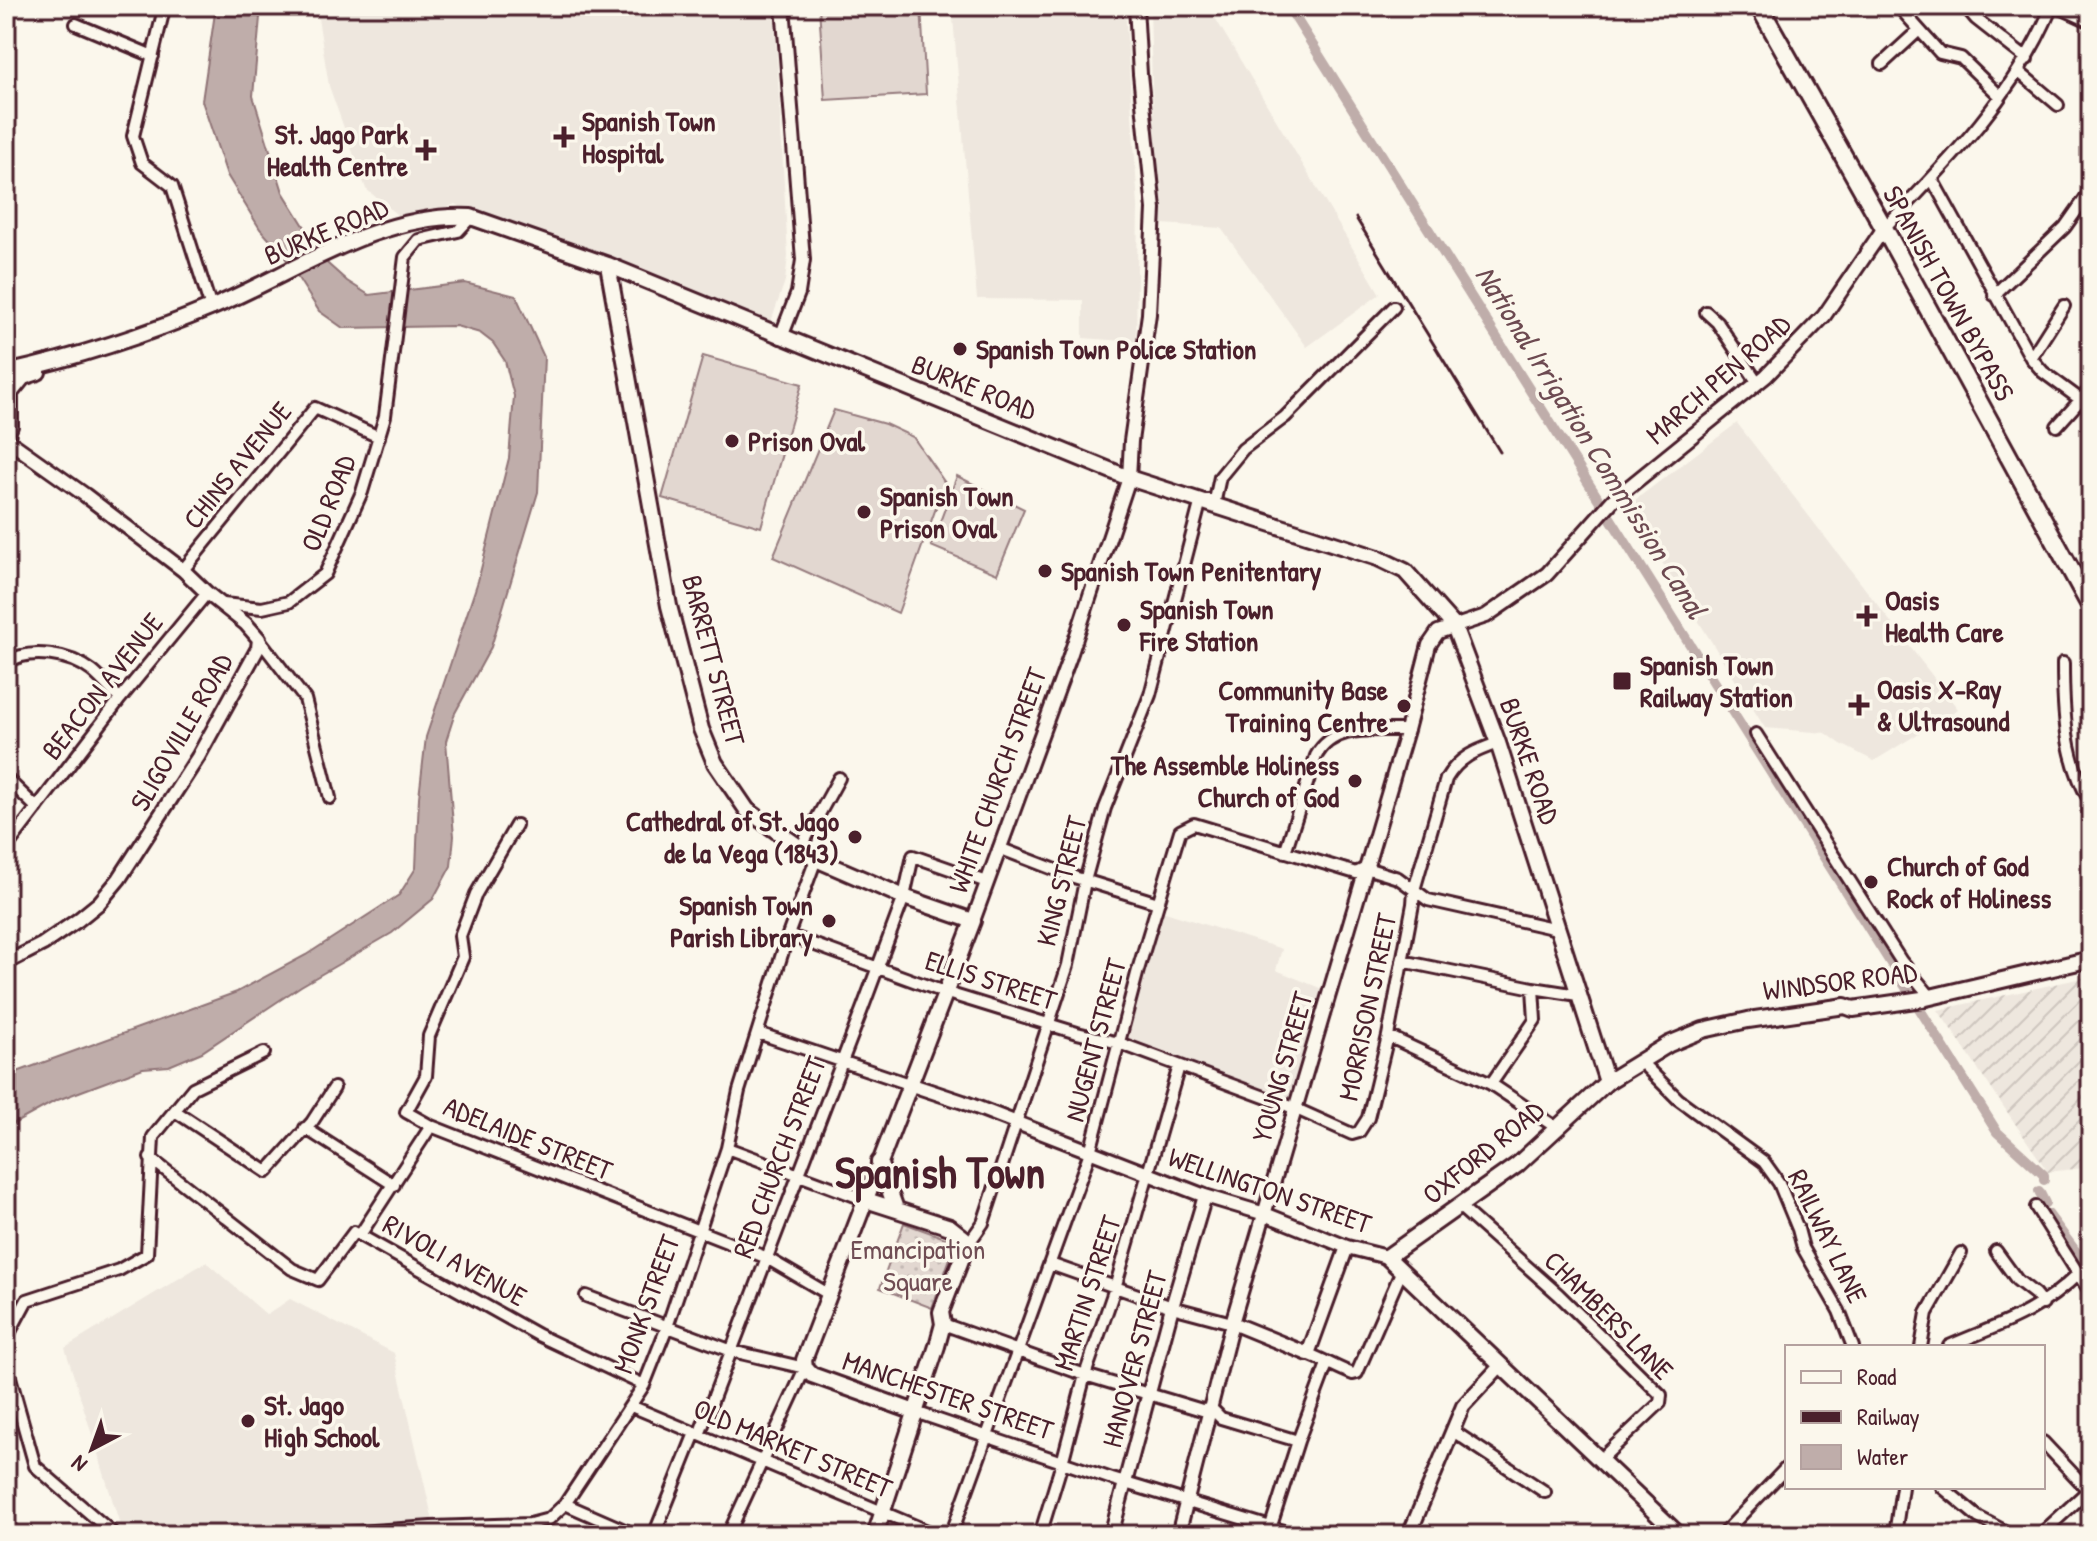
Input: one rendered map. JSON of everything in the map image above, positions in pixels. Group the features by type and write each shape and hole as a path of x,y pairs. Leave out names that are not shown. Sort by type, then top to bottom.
{"main road":[{"name":"SPANISH TOWN BYPASS","path":"1759,6 2091,607"},
{"name":"BURKE ROAD","path":"6,373 111,347 211,308 328,252 378,232 456,216 471,217 608,265 1129,478 1378,558 1405,571 1454,626 1498,743 1607,1082"},
{"name":"BARRETT STREET","path":"608,265 669,606 701,729 715,763 747,810 816,859 904,897 973,921"},
{"path":"6,436 10,426 10,393 14,386 23,377 72,359"},
{"name":"WHITE CHURCH STREET","path":"805,1368 804,1360 973,921"},
{"name":"WINDSOR ROAD","path":"1607,1082 1669,1044 1718,1026 1845,1006 1853,1009 1926,998 2091,959"},
{"name":"OXFORD ROAD","path":"1387,1257 1517,1165 1607,1082"},
{"path":"879,1162 896,1209"},
{"path":"866,1200 950,1227 964,1238 966,1247"},
{"name":"KING STREET","path":"875,1535 943,1324 941,1312 966,1247"},
{"name":"WELLINGTON STREET","path":"1387,1257 1679,1535"},
{"name":"MANCHESTER STREET","path":"805,1368 812,1375 915,1412"}],"street":[{"path":"781,337 798,293 803,260 783,6"},
{"name":"WHITE CHURCH STREET","path":"973,921 1069,659 1129,478 1131,441 1149,314 1154,209 1136,6"},
{"path":"1898,6 1940,53 1961,58 2000,96"},
{"path":"1965,6 1976,19 2027,59"},
{"path":"2054,6 2091,22"},
{"name":"MARCH PEN ROAD","path":"1454,626 1486,616 1547,574 1613,500 1758,383 1797,346 1824,316 1884,228 1932,179 2019,72 2054,6"},
{"path":"164,9 133,136 142,163 172,186 211,308"},
{"path":"76,24 153,56"},
{"path":"1882,64 1918,31"},
{"path":"2019,72 2058,105"},
{"path":"1932,179 2031,358 2043,372 2081,400"},
{"path":"1994,295 2065,227 2091,190"},
{"name":"OLD ROAD","path":"223,604 262,608 289,602 325,574 362,492 385,416 405,257 419,240 458,231 471,217"},
{"path":"2031,358 2064,306"},
{"name":"KING STREET","path":"966,1247 983,1223 1068,965 1085,881 1105,808 1150,695 1201,500 1215,500 1220,477 1243,449 1285,417 1394,307"},
{"path":"1706,312 1717,322 1758,383"},
{"path":"2057,426 2091,388"},
{"name":"CHINS AVENUE","path":"183,570 315,408 379,437"},
{"name":"SLIGOVILLE ROAD","path":"6,436 183,570 259,639 258,648 198,757 119,879 99,903 78,920 43,944 6,963"},
{"name":"BEACON AVENUE","path":"6,848 120,699 207,593"},
{"name":"YOUNG STREET","path":"1178,1535 1232,1323 1407,730 1429,645 1438,632 1454,626"},
{"path":"259,639 305,699 330,798"},
{"path":"6,663 16,656 42,654 67,659 90,670 120,699"},
{"path":"2063,663 2064,722 2078,782 2091,803"},
{"path":"1285,852 1316,756 1324,741 1352,732 1407,730"},
{"path":"1756,734 1926,998"},
{"name":"MORRISON STREET","path":"1359,1132 1368,1118 1388,1036 1414,890 1446,779 1454,765 1471,752 1498,743"},
{"path":"6,778 37,808"},
{"path":"800,849 839,778"},
{"name":"NUGENT STREET","path":"951,1535 1090,1152 1180,831 1194,824 1356,873 1366,868"},
{"name":"ADELAIDE STREET","path":"516,825 476,894 460,936 463,957 429,1036 426,1076 406,1112 431,1126 765,1257 830,1295"},
{"path":"999,848 1085,881 1158,903"},
{"name":"RED CHURCH STREET","path":"654,1535 732,1351 765,1257 843,1062 904,897 913,856 987,882"},
{"name":"MONK STREET","path":"314,1535 530,1524 549,1519 565,1504 644,1385 667,1327 727,1148 739,1091 788,935 816,859"},
{"name":"MORRISON STREET","path":"1366,868 1398,878 1414,890"},
{"path":"1414,890 1428,900 1557,929"},
{"name":"ELLIS STREET","path":"788,935 944,992 1119,1043 1294,1108 1352,1134 1359,1132"},
{"path":"1402,961 1578,995"},
{"path":"1491,1084 1535,1020 1533,988"},
{"name":"WELLINGTON STREET","path":"758,1033 909,1084 1347,1247 1387,1257"},
{"path":"1388,1036 1491,1084 1557,1128"},
{"path":"6,1339 27,1300 119,1270 147,1254 153,1137 193,1088 264,1053"},
{"name":"RAILWAY LANE","path":"1640,1061 1678,1099 1764,1162 1779,1183 1803,1248 1839,1311 1852,1345"},
{"name":"MARTIN STREET","path":"1040,1535 1179,1066"},
{"path":"175,1111 267,1172 334,1088"},
{"path":"360,1235 431,1126"},
{"path":"305,1128 394,1185"},
{"path":"727,1148 866,1200"},
{"name":"RIVOLI AVENUE","path":"150,1158 292,1269 318,1280 354,1232 538,1335 644,1385"},
{"name":"HANOVER STREET","path":"1111,1535 1205,1196"},
{"name":"CHAMBERS LANE","path":"1460,1207 1558,1294 1661,1395 1660,1403 1601,1459"},
{"path":"2036,1207 2091,1294"},
{"path":"1308,1354 1347,1247"},
{"path":"1996,1251 2017,1280 2043,1304"},
{"path":"1921,1345 1927,1313 1961,1253"},
{"path":"1050,1264 1172,1307 1232,1323 1353,1374 1358,1371 1402,1270"},
{"path":"1951,1345 2005,1325 2043,1304 2078,1274"},
{"name":"MANCHESTER STREET","path":"586,1296 732,1351 805,1368"},
{"path":"943,1324 1085,1375 1202,1410 1212,1409 1221,1418 1298,1441"},
{"path":"6,1363 35,1466 115,1535"},
{"path":"1269,1532 1327,1364"},
{"path":"1409,1535 1463,1406 1501,1365"},
{"name":"WHITE CHURCH STREET","path":"728,1535 805,1368"},
{"name":"OLD MARKET STREET","path":"631,1406 937,1535"},
{"name":"MANCHESTER STREET","path":"915,1412 1062,1463 1188,1501 1269,1532 1297,1535"},
{"path":"1453,1431 1545,1492"},
{"path":"2040,1535 2090,1490 2045,1444"},
{"path":"1722,1535 1785,1469"},
{"path":"1895,1535 1902,1489"},
{"path":"1944,1489 1978,1517 2012,1535"},
{"path":"565,1504 636,1535"}],"shaded area":[{"name":"Spanish Town Hospital","path":"316,6 774,6 788,256 785,281 771,322 455,204 407,223 366,189 329,86"},
{"path":"952,6 1125,6 1138,206 1136,342 1083,338 1083,300 977,299"},
{"path":"1150,6 1208,6 1380,294 1307,347 1221,228 1162,224 1152,89"},
{"path":"1737,423 1958,709 1874,761 1826,733 1765,728 1627,506"},
{"path":"1162,911 1282,949 1276,970 1327,991 1293,1104 1126,1040"},
{"path":"2091,976 2091,1167 2048,1172 1938,1010"},
{"name":"St. Jago High School","path":"206,1262 267,1315 290,1299 394,1353 433,1521 376,1528 122,1531 65,1348"}],"green space":[{"path":"819,6 921,6 926,94 825,100"},
{"name":"Prison Oval","path":"703,356 802,384 761,527 662,498"},
{"name":"Spanish Town Prison Oval","path":"834,410 885,424 913,437 945,483 898,613 773,557"},
{"path":"957,476 1024,509 997,574 931,546"},
{"name":"Emancipation Square","path":"904,1223 956,1242 932,1308 880,1288"}],"water":[{"path":"216,6 261,6 253,96 283,192 328,264 369,295 465,283 516,296 544,357 538,492 491,647 455,713 446,741 454,836 451,866 433,899 392,933 301,986 202,1052 169,1066 143,1068 55,1101 6,1128 6,1076 237,992 306,955 399,895 416,868 419,797 426,737 478,581 509,458 514,396 505,361 493,343 480,333 456,326 343,328 319,311 284,256 260,229 227,175 202,101"}],"waterway":[{"name":"National Irrigation Commission Canal","path":"1288,6 1997,1132 2044,1175 2044,1180"},
{"name":"National Irrigation Commission Canal","path":"2039,1191 2045,1203"},
{"name":"National Irrigation Commission Canal","path":"2048,1214 2091,1272"}],"railway":[{"path":"1356,218 1500,452"}],"place":[{"name":"Spanish Town Hospital","path":"564,137"},
{"name":"St. Jago Park Health Centre","path":"426,150"},
{"name":"Spanish Town Police Station","path":"960,349"},
{"name":"Prison Oval","path":"732,441"},
{"name":"Spanish Town Prison Oval","path":"864,512"},
{"name":"Spanish Town Penitentary","path":"1045,571"},
{"name":"Oasis Health Care","path":"1867,616"},
{"name":"Spanish Town Fire Station","path":"1124,625"},
{"name":"Spanish Town Railway Station","path":"1622,681"},
{"name":"Oasis X-Ray & Ultrasound","path":"1859,705"},
{"name":"Community Base Training Centre","path":"1404,706"},
{"name":"The Assemble Holiness Church of God","path":"1355,781"},
{"name":"Cathedral of St. Jago de la Vega (1843)","path":"855,837"},
{"name":"Church of God Rock of Holiness","path":"1871,882"},
{"name":"Spanish Town Parish Library","path":"829,921"},
{"name":"St. Jago High School","path":"248,1421"}],"district":[{"name":"Spanish Town","path":"940,1173"}]}
